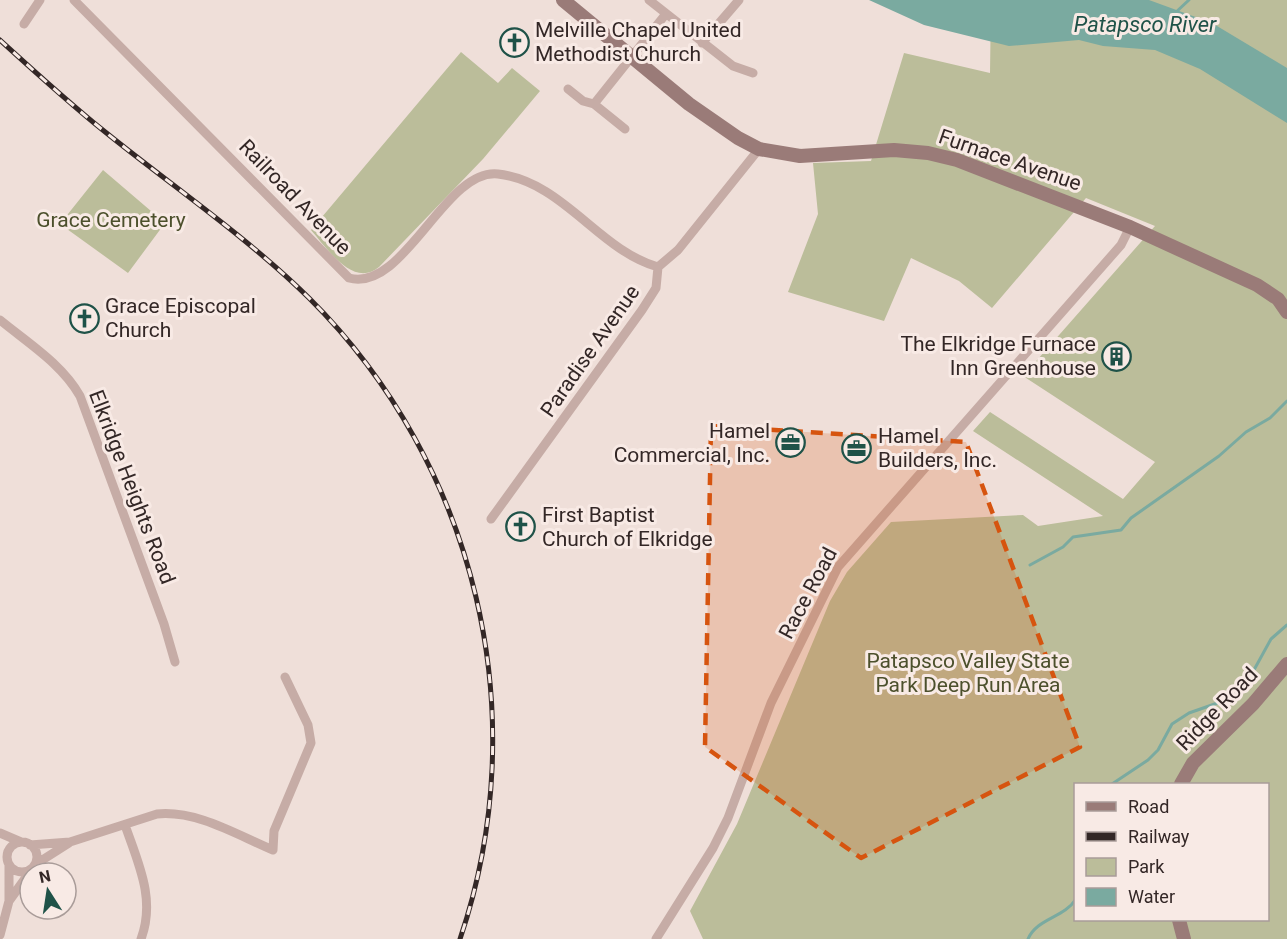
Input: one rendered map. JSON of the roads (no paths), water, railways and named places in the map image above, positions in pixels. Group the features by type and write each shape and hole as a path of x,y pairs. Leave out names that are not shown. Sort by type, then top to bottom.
{"street":[{"path":"24,24 40,0"},
{"name":"Railroad Avenue","path":"74,0 349,278 364,281 383,272 465,187 482,176 492,174 515,178 547,192 623,252 658,267"},
{"name":"Furnace Avenue","path":"563,0 716,124 759,149 800,156 877,150 939,155 974,166 1130,227 1270,292 1287,312"},
{"path":"649,0 665,15 733,66 753,73"},
{"path":"702,43 739,0"},
{"path":"594,104 665,15"},
{"path":"568,89 583,101 594,104 625,129"},
{"name":"Paradise Avenue","path":"491,519 642,310 656,288 658,267 678,250 759,149"},
{"name":"Race Road","path":"656,939 723,828 771,703 838,567 1114,254 1130,227"},
{"name":"Elkridge Heights Road","path":"0,320 57,367 71,381 80,396 164,624 175,662"},
{"name":"Ridge Road","path":"1182,783 1193,763 1253,704 1287,664"},
{"path":"0,935 9,902 9,850 26,844 70,842 157,814 184,813 273,850 274,831 311,743 308,725 285,677"},
{"path":"125,825 148,897 146,926 141,939"},
{"path":"0,833 36,851 35,861"},
{"path":"42,861 70,842"},
{"path":"0,848 8,862 18,870"},
{"path":"9,902 18,889"},
{"path":"1179,921 1184,939"}],"water":[{"name":"Patapsco River","path":"869,0 1149,0 1212,23 1287,68 1287,123 1200,69 1155,50 1103,46 1079,40 1009,46 924,25"}],"waterway":[{"path":"1175,13 1189,0"},
{"path":"1030,565 1063,547 1073,537 1121,530 1131,518 1219,456 1246,432 1270,418 1287,401"},
{"path":"1114,783 1148,760 1158,750 1172,724 1189,713 1226,700 1237,693 1249,679 1271,639 1287,625"},
{"path":"1028,939 1032,932 1044,922 1065,910 1074,901"}],"railway":[{"path":"0,40 91,120 260,253 309,298 367,364 414,437 451,515 476,597 490,682 492,768 482,854 460,939"}],"place":[{"name":"Melville Chapel United Methodist Church","path":"514,42"},
{"name":"Grace Episcopal Church","path":"84,318"},
{"name":"The Elkridge Furnace Inn Greenhouse","path":"1117,356"},
{"name":"Hamel Commercial, Inc.","path":"791,443"},
{"name":"Hamel Builders, Inc.","path":"857,448"},
{"name":"First Baptist Church of Elkridge","path":"521,527"}],"park label":[{"name":"Grace Cemetery","path":"111,220"},
{"name":"Patapsco Valley State Park Deep Run Area","path":"968,673"}]}
